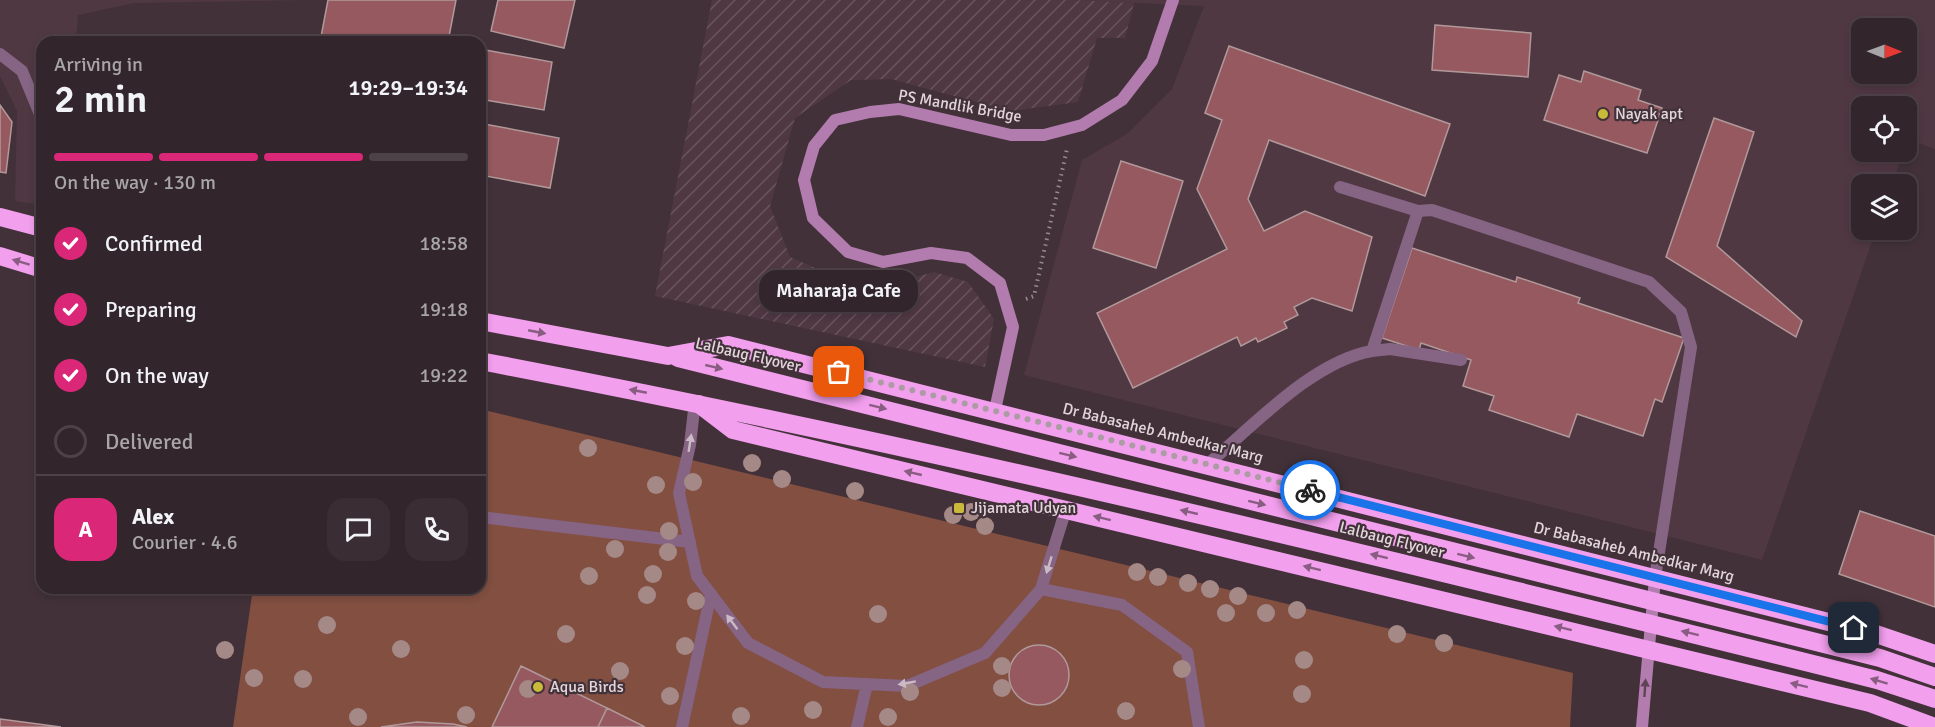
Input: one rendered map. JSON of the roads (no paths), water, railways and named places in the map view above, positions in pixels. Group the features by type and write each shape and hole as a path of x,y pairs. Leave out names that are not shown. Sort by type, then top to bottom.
{"highway":[{"path":"0,217 36,226"},
{"path":"0,256 36,267"},
{"name":"Dr Babasaheb Ambedkar Marg","path":"486,322 668,356 728,345 994,410 1876,634 1935,654"},
{"name":"Lalbaug Flyover","path":"668,356 761,377 1880,658 1935,677"},
{"name":"Lalbaug Flyover","path":"486,362 763,415 1322,543 1865,677 1935,699"},
{"path":"695,401 733,430 1870,702 1935,727"}],"street":[{"name":"PS Mandlik Bridge","path":"994,410 1013,327 1000,283 967,258 932,253 883,262 848,252 813,218 804,180 814,146 835,120 870,112 899,109 1011,135 1044,135 1082,125 1122,100 1152,61 1173,0"},
{"path":"1642,727 1647,648 1655,578"}],"lane":[{"path":"0,54 22,71 36,105"},
{"path":"1340,187 1418,211 1432,210 1649,282 1681,312 1691,347 1655,578"},
{"path":"1372,351 1418,211"},
{"path":"1208,464 1313,375 1354,354 1390,349 1461,360"},
{"path":"695,401 690,445 679,493 697,576 748,643 823,682 907,686 985,653 1041,589 1066,509"},
{"path":"486,518 690,542"},
{"path":"1041,589 1122,605 1187,652 1199,727"},
{"path":"682,727 711,594"},
{"path":"857,727 867,684"}],"place":[{"name":"Nayak apt","path":"1603,114"},
{"name":"Maharaja Cafe","path":"839,372"},
{"name":"Jijamata Udyan","path":"959,508"},
{"name":"Aqua Birds","path":"538,687"}]}
